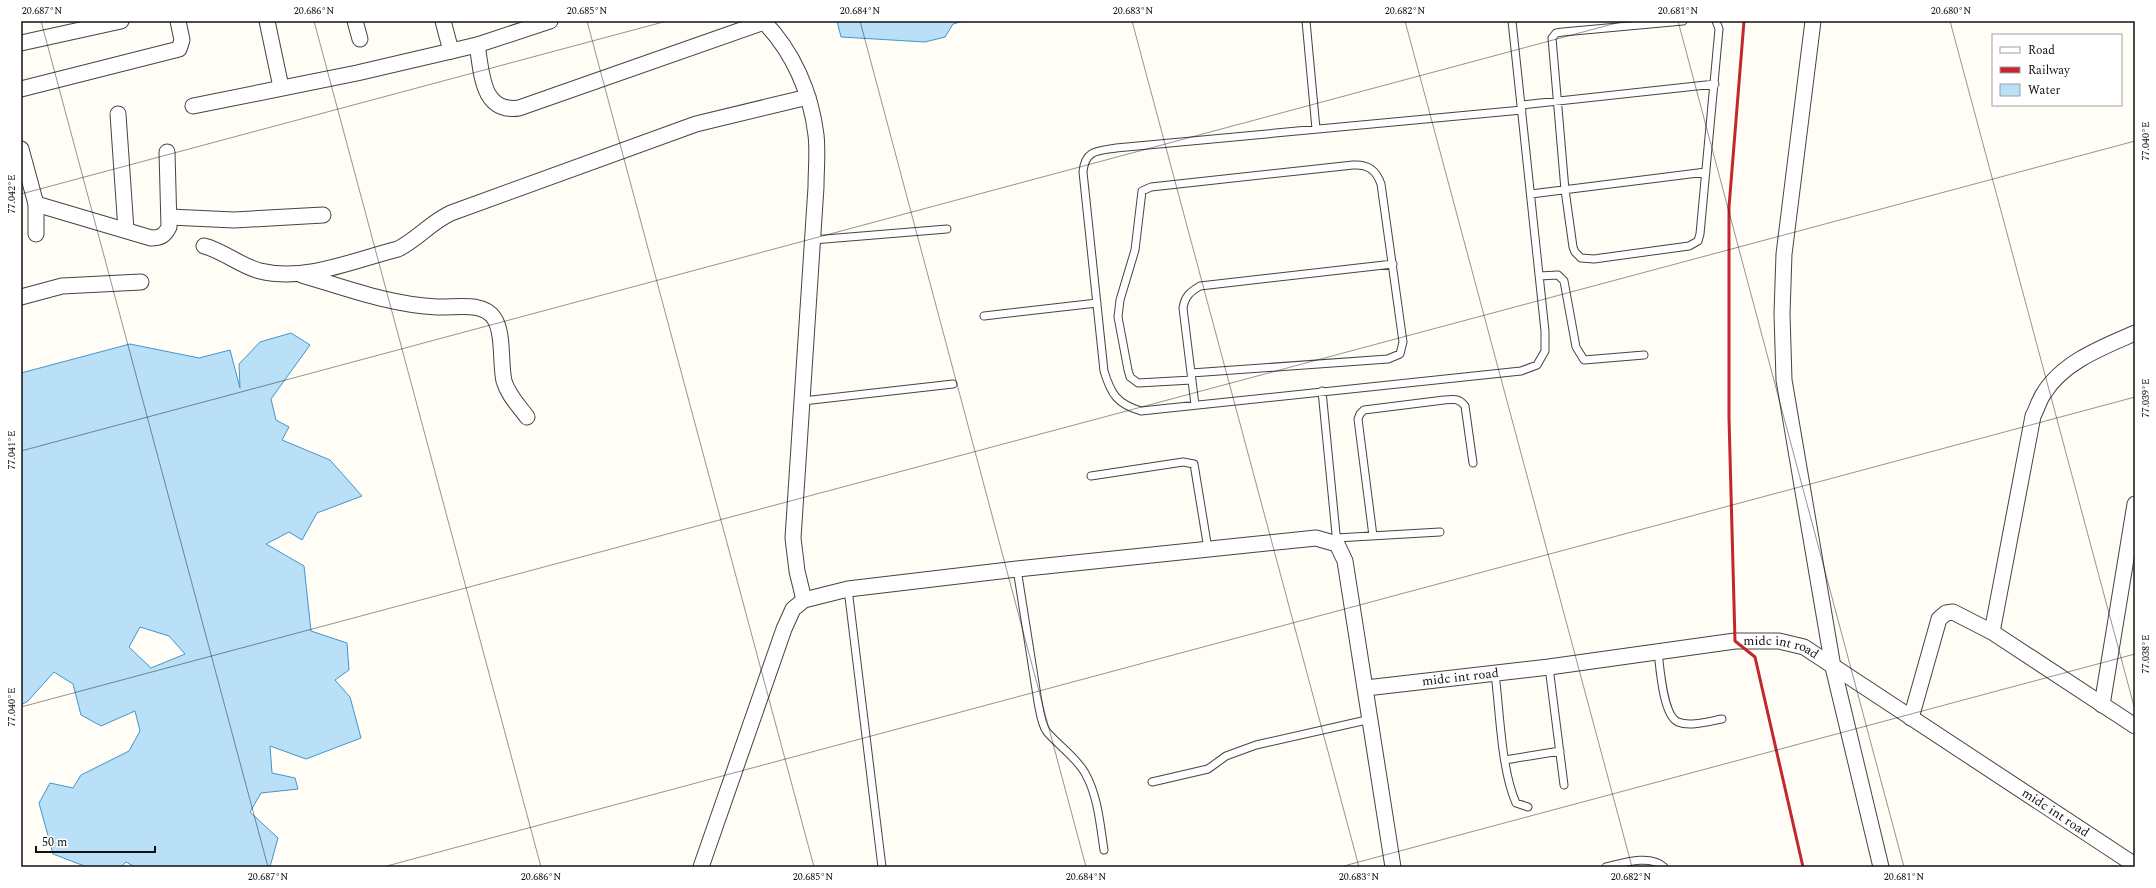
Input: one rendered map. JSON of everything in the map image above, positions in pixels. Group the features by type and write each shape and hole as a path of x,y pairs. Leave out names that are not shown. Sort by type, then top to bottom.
{"street":[{"path":"21,43 121,21"},
{"path":"21,90 179,48 182,40 178,21"},
{"path":"267,21 281,87"},
{"path":"355,21 360,39"},
{"path":"443,21 451,51"},
{"path":"193,106 281,87 357,73 451,51 476,45 550,21"},
{"path":"1813,21 1784,254 1782,346 1787,398 1834,667 1881,867"},
{"path":"476,45 484,86 490,99 498,106 508,110 519,108 764,22 788,52 808,96 816,135 816,187 813,240 793,538 797,571 804,600"},
{"path":"298,274 398,249 409,243 440,218 451,213 696,124 808,96"},
{"path":"118,114 126,230"},
{"path":"21,149 36,204 36,234"},
{"path":"36,204 158,238 165,234 169,227 170,217 167,152"},
{"path":"170,217 234,220 323,215"},
{"path":"204,246 224,253 243,264 260,271 298,274 388,300 437,307 480,308 491,314 496,320 505,382 511,395 527,417"},
{"path":"21,297 62,286 141,282"},
{"path":"1992,632 2033,416 2044,393 2059,375 2078,361 2135,333"},
{"path":"2102,704 2135,504"},
{"path":"701,867 784,629 793,609 804,600 848,589 1017,569 1316,538 1336,541 1346,561 1393,867"},
{"path":"1911,718 1939,619 1946,613 1953,612 1992,632 2135,726"},
{"name":"midc int road","path":"1366,688 1549,668 1735,641 1779,641 1804,647 2135,865"}],"lane":[{"path":"1306,21 1316,129"},
{"path":"1512,21 1521,107 1531,194 1545,331 1545,351 1537,365 1530,369 1141,410 1129,408 1115,396 1110,390 1104,371 1083,172 1084,162 1089,154 1095,151 1116,148 1316,129 1521,107 1557,101 1715,84"},
{"path":"1683,21 1556,33 1552,38 1551,42 1565,190 1575,252 1581,258 1594,259 1695,244 1700,234 1715,84 1719,29 1716,21"},
{"path":"1362,165 1372,169 1378,175 1381,184 1393,264 1403,342 1402,351 1388,359 1191,376 1138,383 1130,376 1118,318 1124,283 1135,250 1140,194 1146,188 1362,165"},
{"path":"1531,194 1706,172"},
{"path":"813,240 947,229"},
{"path":"1195,405 1183,308 1185,299 1191,291 1200,286 1393,264"},
{"path":"1539,276 1558,275 1564,280 1576,347 1584,360 1644,355"},
{"path":"984,316 1097,303"},
{"path":"803,401 953,384"},
{"path":"1322,391 1336,541 1373,536 1440,532"},
{"path":"1373,536 1358,419 1364,410 1444,400 1455,399 1462,401 1465,406 1473,463"},
{"path":"1091,476 1183,462 1194,464 1208,549"},
{"path":"1017,569 1038,702 1043,723 1047,731 1075,759 1091,786 1096,802 1104,850"},
{"path":"848,589 882,867"},
{"path":"1658,652 1667,706 1673,718 1682,723 1722,719"},
{"path":"1549,668 1564,785"},
{"path":"1495,674 1505,760 1512,794 1516,804 1528,808"},
{"path":"1152,782 1208,769 1226,756 1256,745 1371,719"},
{"path":"1505,760 1560,751"},
{"path":"1606,867 1649,860 1660,863 1664,867"}],"water":[{"path":"837,21 964,21 953,24 945,37 925,42 841,37"},
{"path":"291,333 310,345 271,399 276,420 289,427 282,440 330,460 362,496 317,513 302,540 289,532 266,544 304,566 311,631 347,643 349,670 335,680 350,697 361,738 306,759 270,746 272,773 295,778 298,789 261,793 250,812 278,838 270,867 135,867 126,862 121,867 87,867 53,854 39,803 50,783 73,788 81,775 129,751 140,731 135,711 101,726 81,715 73,684 54,672 28,701 21,705 21,373 130,344 199,358 230,350 240,388 239,364 260,342","holes":["140,627 169,636 185,654 151,668 129,647"]}],"railway":[{"path":"1744,21 1729,207 1729,418 1735,641 1755,657 1803,867"}]}
